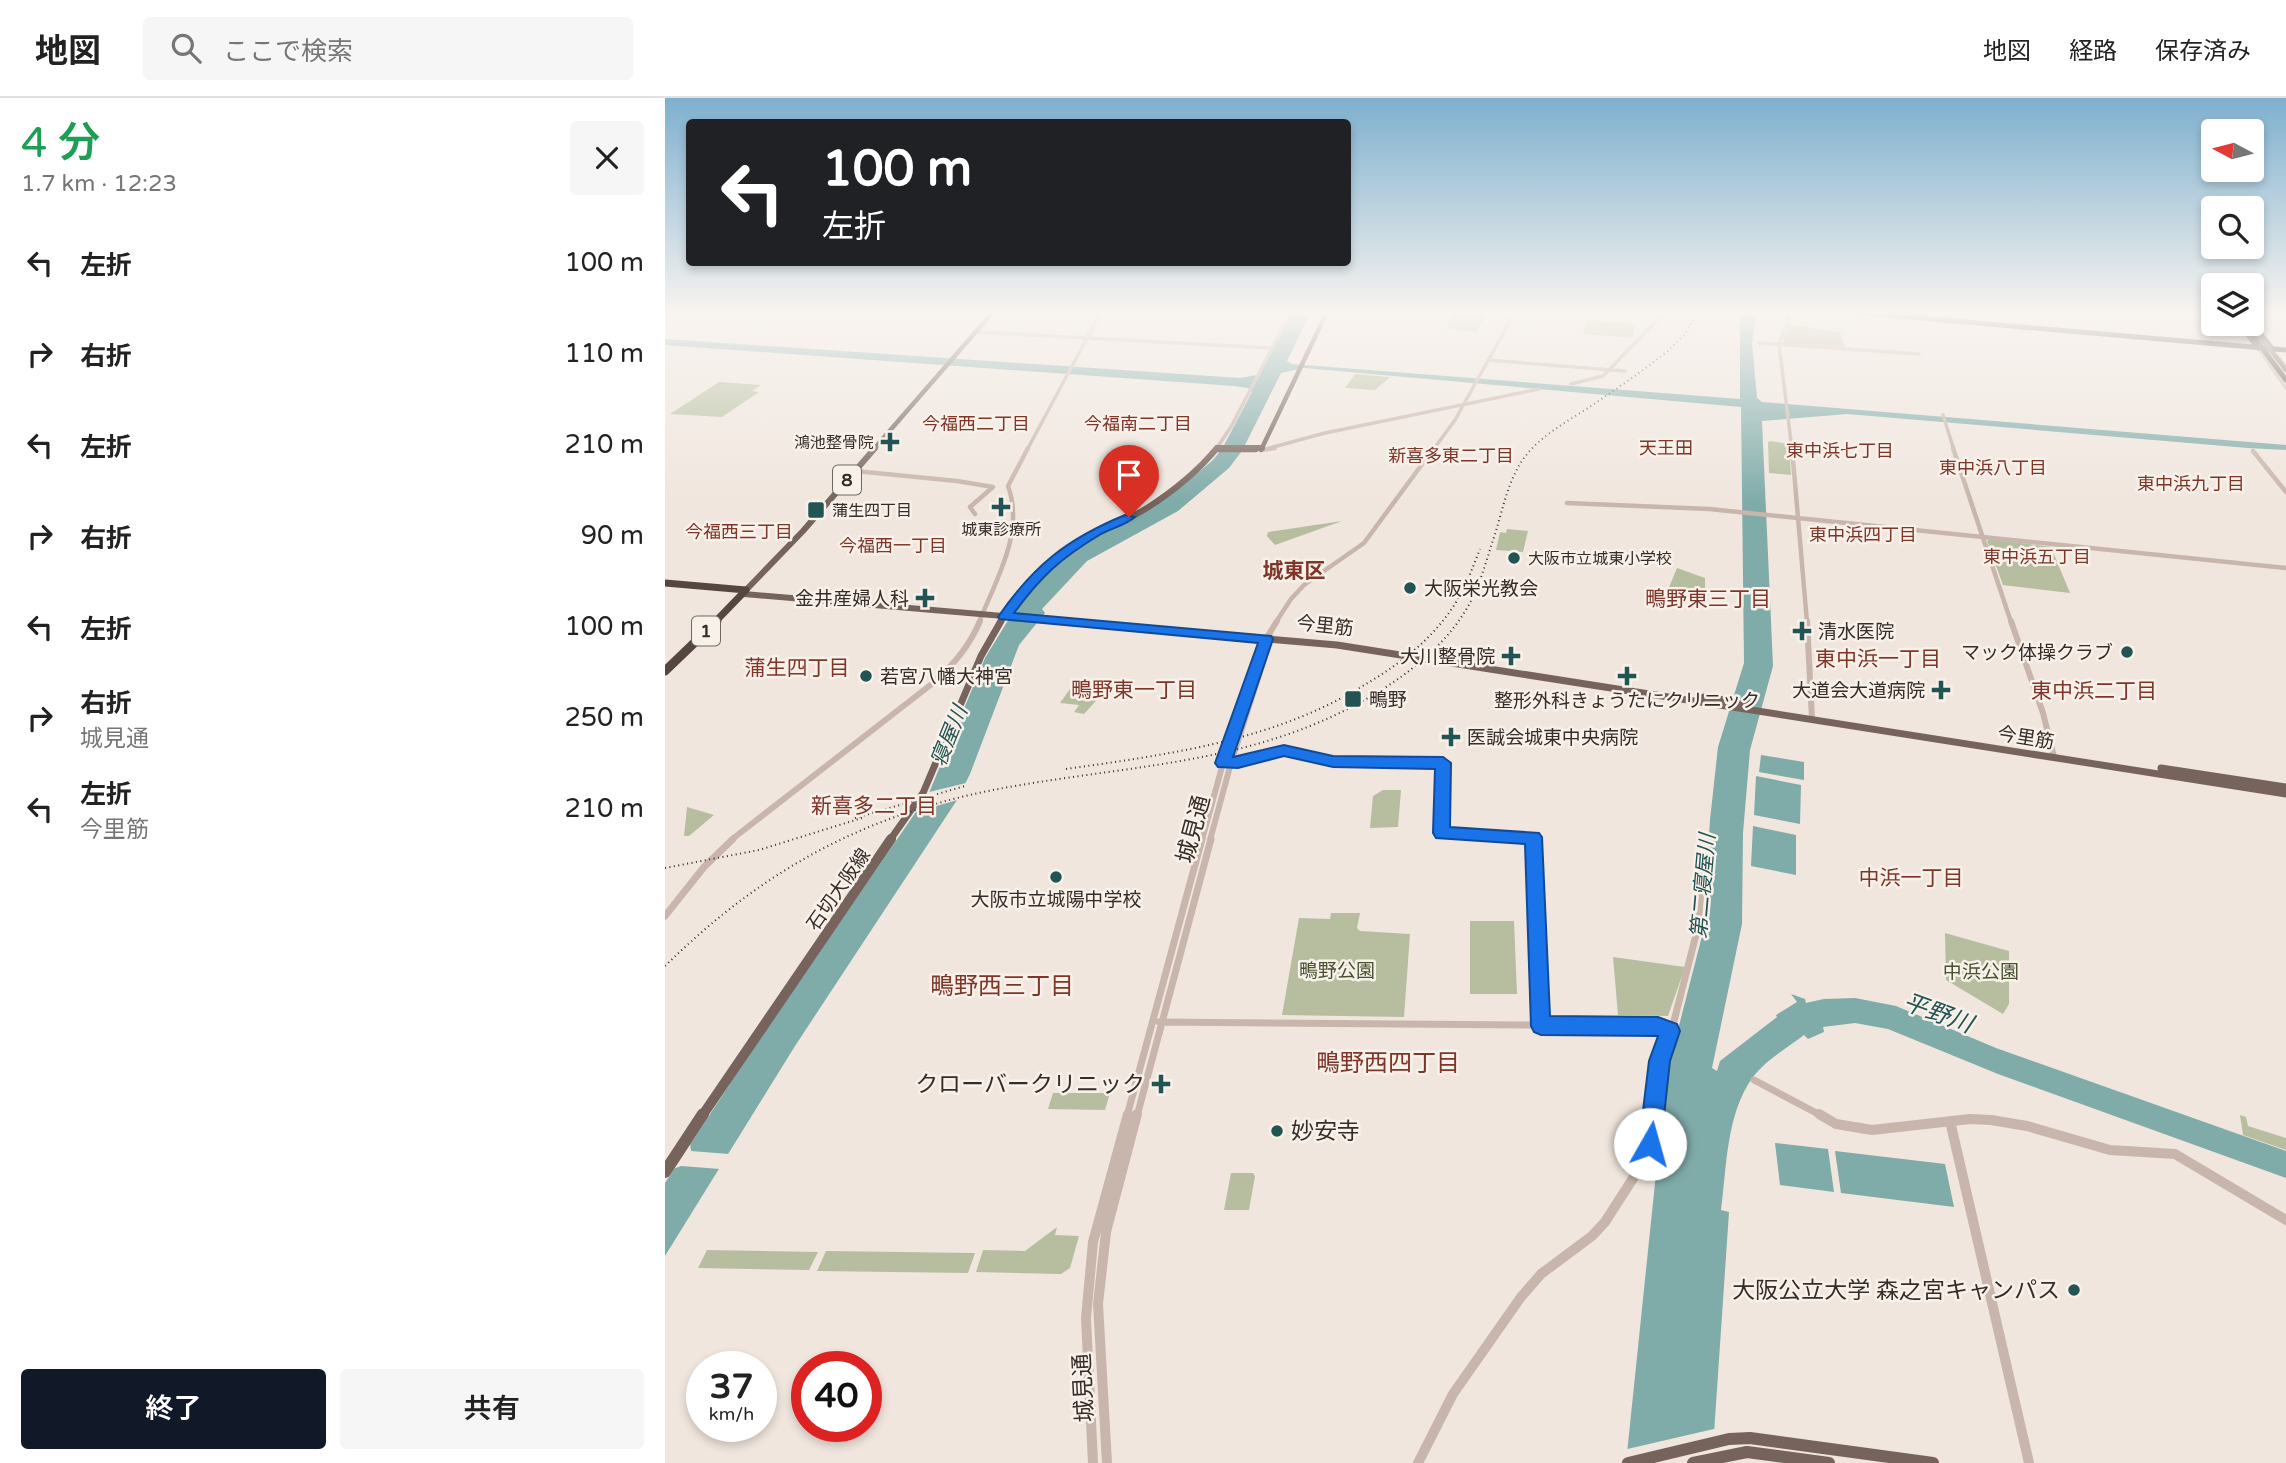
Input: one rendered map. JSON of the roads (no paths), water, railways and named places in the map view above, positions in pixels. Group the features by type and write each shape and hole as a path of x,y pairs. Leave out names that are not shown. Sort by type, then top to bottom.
{"highway":[{"name":"1","path":"665,585 743,593"},
{"name":"1","path":"665,664 743,593"},
{"name":"1","path":"665,671 743,593"}],"main road":[{"name":"8","path":"743,593 855,471 937,376"},
{"path":"1219,448 1261,450 1297,376"},
{"name":"石切大阪線","path":"665,1172 754,1036 923,793 981,656 1026,587 1061,553 1101,529 1147,508 1203,465 1219,448"},
{"name":"今里筋","path":"743,593 1052,618 1337,646 1812,716 2286,794"},
{"name":"今里筋","path":"2053,754 2286,787"},
{"path":"1628,1463 1729,1440 1765,1438 1885,1459 1933,1463"},
{"path":"1693,1463 1747,1452 1829,1463"}],"street":[{"path":"665,916 704,867 739,833 944,674 969,646 1012,540 1014,502 1008,486 1065,376"},
{"path":"1219,448 1256,376"},
{"name":"城見通","path":"1093,1463 1086,1318 1089,1266 1098,1222 1227,763 1269,638 1287,605 1304,585 1364,543 1452,424 1480,376"},
{"path":"1571,384 1602,376"},
{"path":"1783,376 1798,518 1812,716"},
{"path":"1261,450 1325,433 1539,389"},
{"path":"1943,415 1981,536 2043,713 2053,754"},
{"path":"2253,451 2286,492"},
{"path":"855,471 953,479 993,487 970,507 975,514"},
{"path":"1567,503 1742,512 2286,568"},
{"path":"1227,763 1289,751 1333,761 1443,763 1441,833 1533,837 1541,1026"},
{"name":"城見通","path":"1107,1463 1099,1317 1100,1272 1110,1216 1227,763"},
{"path":"1419,1463 1453,1394 1521,1297 1541,1275 1592,1236 1605,1222 1648,1155 1660,1061 1698,927 1703,864"},
{"path":"1153,1022 1658,1027 1670,1031"},
{"path":"1754,1080 1843,1127 1872,1130 1950,1121 1995,1120 2027,1126 2110,1150 2175,1154 2286,1220"},
{"path":"1950,1121 2029,1463"}],"water":[{"path":"1091,376 1240,378 1280,376 1242,451 1229,468 1178,511 1087,561 1042,609 1045,613 1019,645 970,774 957,800 795,1046 665,1256 665,1183 760,1038 929,793 985,658 1015,609 1067,553 1190,479 1212,461 1222,449 1252,392 1248,388 1234,386"},
{"path":"1390,376 1442,376 1740,399 1740,376 1755,376 1757,398 1762,402 2286,445 2286,450 2248,448 1847,414 1762,421 1773,666 1750,750 1743,833 1742,924 1712,1068 1717,1071 1720,1061 1777,1017 1776,1015 1797,1002 1791,994 1805,999 1806,1003 1824,999 1855,998 1896,1006 1996,1048 2286,1151 2286,1178 1998,1074 1888,1029 1855,1023 1823,1027 1824,1032 1808,1039 1804,1035 1770,1060 1753,1077 1737,1107 1733,1124 1721,1210 1729,1212 1712,1463 1626,1463 1668,1058 1671,1057 1703,932 1718,747 1744,663 1741,407"},
{"path":"1761,755 1804,762 1804,780 1759,772"},
{"path":"1756,776 1801,785 1800,824 1754,815"},
{"path":"1753,826 1796,835 1796,875 1751,866"},
{"path":"1775,1143 1828,1149 1834,1192 1780,1185"},
{"path":"1835,1151 1945,1164 1954,1207 1841,1193"}],"railway":[{"path":"665,966 703,931 783,871 869,827 915,810 963,797 1233,750 1318,723 1376,694 1408,672 1438,646 1462,616 1482,575 1510,485 1530,450 1553,430 1634,376"},
{"path":"1066,769 1183,751 1221,742 1295,719 1331,703 1391,668 1435,630 1457,600 1480,549"},
{"path":"855,818 965,786"},
{"path":"665,868 759,850 865,817"}],"place":[{"name":"鴻池整骨院","path":"890,442"},
{"name":"城東診療所","path":"1001,507"},
{"name":"蒲生四丁目","path":"816,510"},
{"name":"大阪市立城東小学校","path":"1514,558"},
{"name":"大阪栄光教会","path":"1410,588"},
{"name":"金井産婦人科","path":"925,598"},
{"name":"清水医院","path":"1802,631"},
{"name":"マック体操クラブ","path":"2127,652"},
{"name":"大川整骨院","path":"1511,656"},
{"name":"若宮八幡大神宮","path":"866,676"},
{"name":"整形外科きょうたにクリニック","path":"1627,676"},
{"name":"大道会大道病院","path":"1941,690"},
{"name":"鴫野","path":"1353,699"},
{"name":"医誠会城東中央病院","path":"1451,737"},
{"name":"大阪市立城陽中学校","path":"1056,877"},
{"name":"クローバークリニック","path":"1161,1084"},
{"name":"妙安寺","path":"1277,1131"},
{"name":"大阪公立大学 森之宮キャンパス","path":"2074,1290"}],"district":[{"name":"今福西二丁目","path":"976,424"},
{"name":"今福南二丁目","path":"1138,424"},
{"name":"天王田","path":"1666,448"},
{"name":"東中浜七丁目","path":"1840,451"},
{"name":"新喜多東二丁目","path":"1451,456"},
{"name":"東中浜八丁目","path":"1993,468"},
{"name":"東中浜九丁目","path":"2191,484"},
{"name":"今福西三丁目","path":"739,532"},
{"name":"東中浜四丁目","path":"1863,535"},
{"name":"今福西一丁目","path":"893,546"},
{"name":"東中浜五丁目","path":"2037,557"},
{"name":"城東区","path":"1294,571"},
{"name":"鴫野東三丁目","path":"1708,599"},
{"name":"東中浜一丁目","path":"1878,659"},
{"name":"蒲生四丁目","path":"797,668"},
{"name":"鴫野東一丁目","path":"1134,690"},
{"name":"東中浜二丁目","path":"2094,691"},
{"name":"新喜多二丁目","path":"874,806"},
{"name":"中浜一丁目","path":"1911,878"},
{"name":"鴫野西三丁目","path":"1002,986"},
{"name":"鴫野西四丁目","path":"1388,1063"}],"water label":[{"name":"寝屋川","path":"949,736"},
{"name":"第二寝屋川","path":"1703,886"},
{"name":"平野川","path":"1938,1013"}],"park label":[{"name":"鴫野公園","path":"1337,970"},
{"name":"中浜公園","path":"1981,971"}]}
